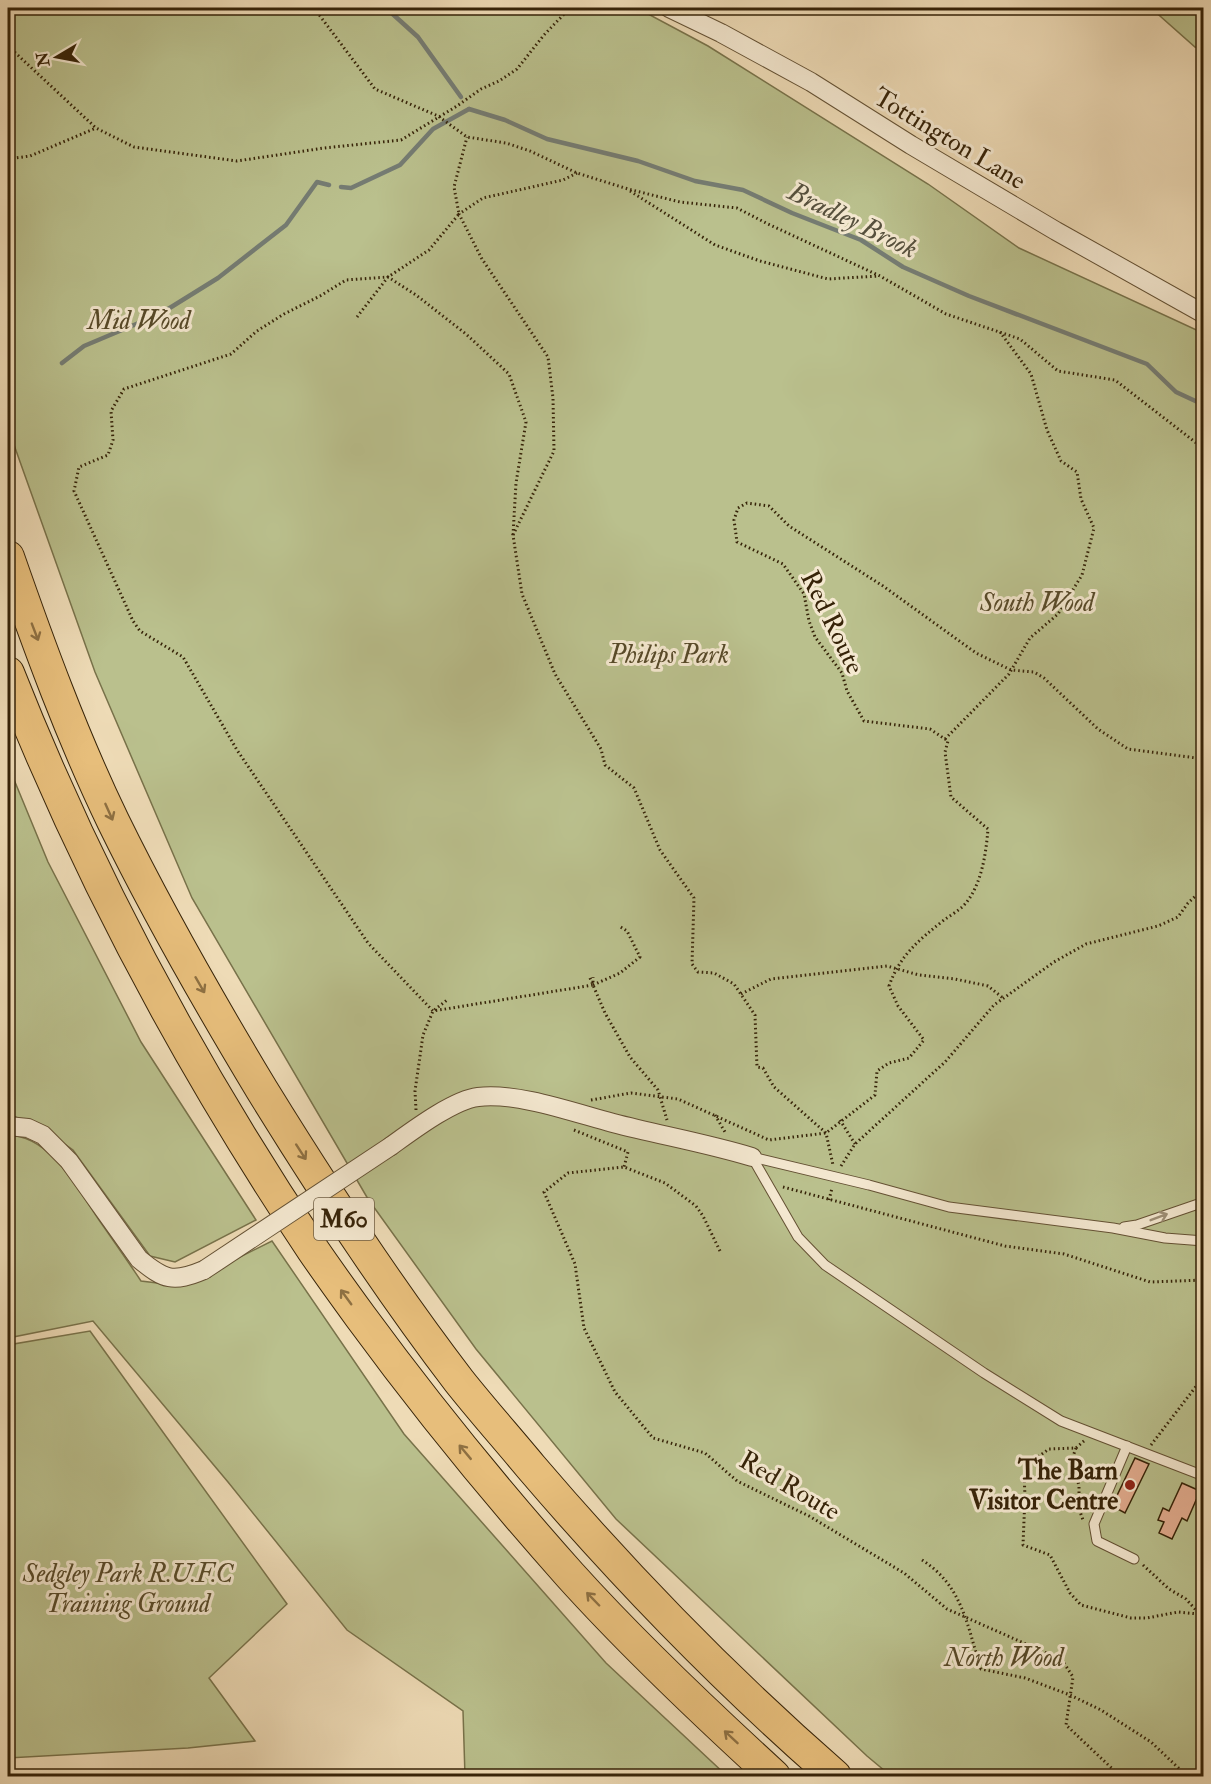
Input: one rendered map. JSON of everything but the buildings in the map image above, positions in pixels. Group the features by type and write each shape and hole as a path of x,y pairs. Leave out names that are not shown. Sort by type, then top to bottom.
{"highway":[{"name":"M60","path":"8,557 72,728 112,820 173,937 235,1045 358,1240 460,1382 579,1523 673,1623 835,1776"},
{"name":"M60","path":"8,673 77,836 142,965 224,1111 314,1252 443,1426 551,1553 648,1657 774,1776"}],"street":[{"name":"Tottington Lane","path":"669,8 812,82 911,145 1203,314"},
{"path":"8,1126 21,1126 43,1135 69,1161 139,1259 153,1271 171,1279 186,1278 204,1270 418,1127 458,1104 477,1097 502,1097 554,1106 752,1157"}],"lane":[{"path":"752,1157 835,1176 949,1207 1113,1228 1165,1238 1203,1241"},
{"path":"752,1157 798,1237 825,1265 993,1379 1061,1421 1203,1476"},
{"path":"1113,1228 1137,1225 1203,1202"},
{"path":"1127,1446 1094,1524 1097,1541 1134,1559"}],"path":[{"path":"315,8 375,89 438,116 466,137 506,143 530,151 578,173 628,189 680,202 737,208 768,225 880,276 946,314 1020,339 1058,371 1115,380 1203,449"},
{"path":"8,46 96,128 134,147 237,161 324,148 401,140 517,69 567,11 576,8"},
{"path":"8,159 30,156 96,128"},
{"path":"466,137 454,187 459,214 482,259 548,357 553,399 554,451 513,535"},
{"path":"357,317 388,277 429,250 459,214 483,198 562,180 578,173"},
{"path":"628,189 716,245 760,261 828,279 880,276"},
{"path":"110,463 108,455 113,440 111,411 124,389 231,354 257,331 346,280 388,277 416,295 466,334 509,374 526,422 516,483 513,535 522,594 555,674 601,749 605,765 634,788 660,850 694,898 692,964 698,972 714,974 734,984 741,994 755,1015 757,1067 763,1068 774,1087 826,1133 835,1176"},
{"path":"624,1167 628,1152 563,1125 583,1101 631,1092 678,1099 769,1140 826,1133 874,1095 877,1071 890,1063 909,1058 924,1040 898,1006 889,986 897,968 916,942 965,904 986,857 988,829 951,797 945,752 948,741 945,739 1011,670 1030,638 1058,614 1082,575 1095,528 1081,499 1077,472 1061,461 1047,430 1031,374 1000,332"},
{"path":"108,455 79,466 74,491 133,621 140,631 183,657 237,750 368,943 433,1011"},
{"name":"Red Route","path":"945,739 930,729 864,721 847,691 842,673 815,638 804,594 788,571 783,564 737,542 734,520 738,508 747,503 769,506 789,526 883,586 976,653 1011,670 1034,672 1044,678 1098,729 1128,749 1203,759"},
{"path":"835,1176 855,1144 945,1062 994,1005 1054,962 1086,944 1158,926 1179,917 1188,903 1203,888"},
{"path":"433,1011 593,986 620,973 640,957 627,932 619,926"},
{"path":"741,994 771,979 887,966 919,975 988,986 1003,998"},
{"path":"592,977 593,986 605,1013 630,1057 658,1090 672,1136"},
{"path":"418,1127 415,1091 423,1035 433,1011 447,1000"},
{"path":"840,1120 855,1144"},
{"name":"Red Route","path":"720,1251 696,1206 665,1183 624,1167 568,1173 544,1192 575,1264 584,1328 615,1392 653,1438 705,1453 737,1481 809,1516 904,1573 947,1609 1062,1660 1073,1677 1066,1725 1120,1776"},
{"path":"769,1184 1005,1246 1064,1254 1149,1282 1203,1280"},
{"path":"829,1200 831,1192"},
{"path":"1149,1448 1203,1376"},
{"path":"1092,1433 1076,1448 1072,1459 1079,1486 1079,1509 1088,1533 1097,1541"},
{"path":"1076,1448 1049,1449 1032,1461 1024,1474 1023,1545 1050,1555 1070,1593 1081,1605 1131,1618 1147,1618 1178,1612 1198,1614"},
{"path":"1134,1559 1151,1571 1169,1589 1186,1599 1203,1619"},
{"path":"922,1560 936,1569 956,1594 966,1617 981,1669 1025,1678 1101,1710 1151,1742 1187,1776"}],"green space":[{"name":"Philips Park","path":"8,8 637,8 708,46 928,184 1019,248 1203,333 1203,1776 891,1776 616,1519 476,1349 368,1199 192,898 95,672 8,428"},
{"path":"1151,8 1203,8 1203,50 1195,47"},
{"path":"8,765 48,862 141,1042 256,1220 175,1262 150,1256 73,1150 42,1128 11,1115 8,1116"},
{"path":"8,1135 37,1144 61,1166 141,1281 182,1286 272,1241 404,1434 606,1663 727,1776 465,1776 463,1711 347,1630 228,1482 93,1321 8,1338"},
{"name":"Sedgley Park R.U.F.C Training Ground","path":"90,1331 287,1604 209,1678 255,1741 188,1748 8,1758 8,1345"},
{"path":"8,1770 153,1770 162,1776 8,1776"}],"waterway":[{"path":"386,8 418,37 461,97"},
{"name":"Bradley Brook","path":"469,109 505,120 547,139 638,161 695,181 743,190 792,213 861,240 903,267 969,296 1147,364 1176,392 1204,405"},
{"path":"341,187 351,188 400,165 433,129 469,109"},
{"path":"62,363 84,346 160,314 218,278 286,225 317,182 329,185"}],"place":[{"name":"The Barn Visitor Centre","path":"1130,1485"}],"park label":[{"name":"Mid Wood","path":"139,320"},
{"name":"South Wood","path":"1037,602"},
{"name":"North Wood","path":"1004,1657"}]}
